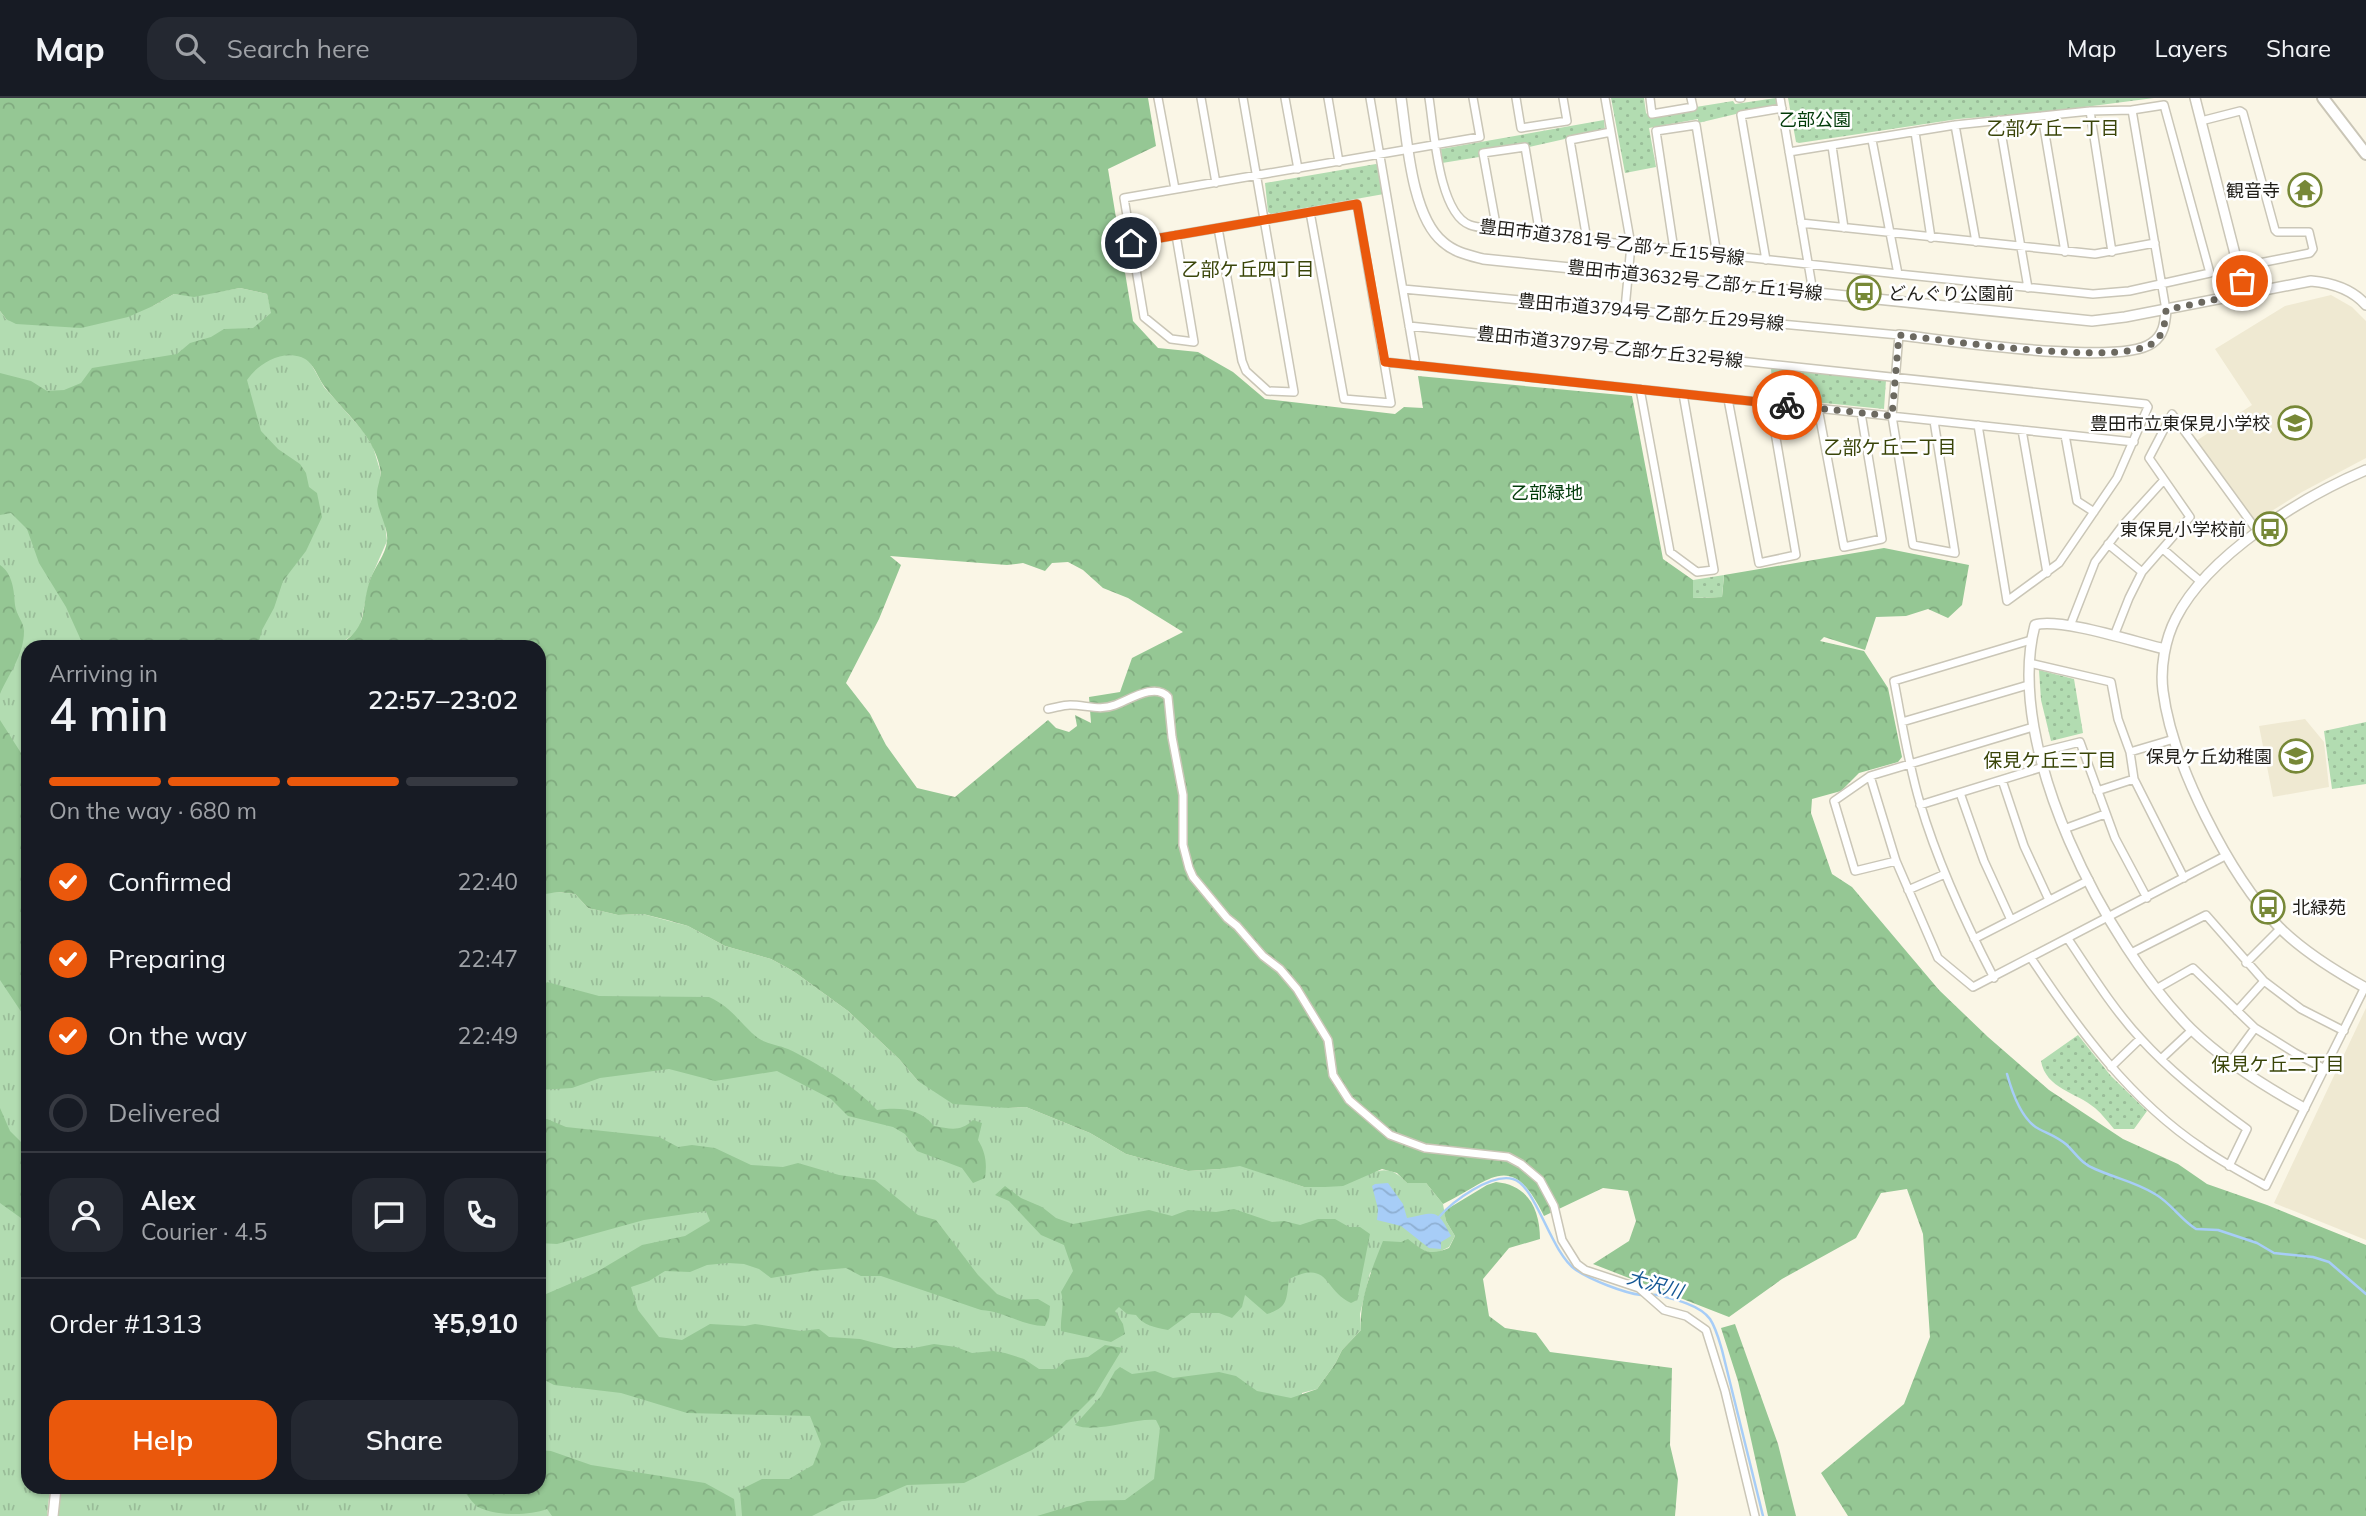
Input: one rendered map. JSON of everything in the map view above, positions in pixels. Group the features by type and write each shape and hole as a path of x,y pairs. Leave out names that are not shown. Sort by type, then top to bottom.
{"main road":[{"path":"2323,98 2366,154"}],"street":[{"path":"1158,98 1175,189"},
{"path":"1201,98 1216,183"},
{"path":"1218,228 1246,371 1268,391 1294,392 1243,98"},
{"path":"1285,98 1298,169"},
{"path":"1328,98 1339,162"},
{"path":"1370,98 1416,366"},
{"name":"豊田市道3632号 乙部ヶ丘1号線","path":"1401,98 1419,201 1429,227 1444,244 1461,254 1483,259 2092,321 2166,310 2311,281 2341,287 2359,297 2366,305"},
{"name":"豊田市道3781号 乙部ヶ丘15号線","path":"1429,98 1447,196 1455,213 1468,225 1898,275 2093,294 2129,291 2210,273 2164,105 2132,110"},
{"path":"1176,235 1194,342 1171,339 1144,317 1124,198 1381,155 1410,155 1437,145 1480,137 1473,98"},
{"path":"1516,98 1521,128 1567,121 1563,98"},
{"path":"1605,98 1631,245 1625,309"},
{"path":"1650,98 1653,114 1693,107 1691,98"},
{"path":"1780,98 1813,292"},
{"path":"2195,98 2245,293"},
{"path":"1766,260 1741,115 1782,108"},
{"path":"1789,152 1955,125 2090,111 2132,110 2166,310 2165,326 2149,346 2122,353 2063,352 1899,335 1892,416 1913,545 1955,553 1934,421"},
{"path":"2090,111 2112,252"},
{"path":"2201,121 2240,111 2243,113 2275,230 2309,232 2313,249 2310,253 2239,267"},
{"path":"2042,116 2065,252"},
{"path":"1999,120 2028,288"},
{"path":"1674,250 1656,131 1696,125 1717,255"},
{"path":"1955,125 1976,242"},
{"path":"1587,240 1570,140 1611,132"},
{"path":"1915,132 1931,238"},
{"path":"1872,139 1898,275"},
{"path":"1832,146 1844,228"},
{"path":"1497,230 1483,153 1525,147 1541,235"},
{"path":"1131,243 1176,235 1265,220 1310,212 1357,204 1391,403 1344,399 1310,212"},
{"path":"1801,223 2095,254 2155,243"},
{"name":"豊田市道3794号 乙部ケ丘29号線","path":"1403,289 1899,335"},
{"name":"豊田市道3797号 乙部ケ丘32号線","path":"1409,326 2146,404 2148,407 2134,442"},
{"path":"1385,362 1416,366 1640,389 1728,399 1818,408 1934,421 1978,425 2134,442 2117,478 2059,563 2007,601 1978,425"},
{"path":"1640,389 1670,552 1697,572 1714,570 1683,394"},
{"path":"1728,399 1759,563 1796,555 1770,403"},
{"path":"1818,408 1844,547 1882,539 1861,413"},
{"path":"2114,636 2142,572 2190,517 2149,458 2172,414 2258,532"},
{"path":"2022,430 2047,573"},
{"path":"2065,435 2077,501 2094,512"},
{"path":"2031,958 2060,1002 2110,1067 2150,1107 2199,1147 2266,1186 2365,988 2304,950 2281,929 2259,903 2227,855 2200,805 2174,739 2163,691 2162,670 2165,649 2176,619 2201,582 2218,564 2258,532 2320,493 2366,470"},
{"path":"2070,626 2095,562 2163,481"},
{"path":"2108,544 2142,572"},
{"path":"2163,549 2201,582"},
{"path":"2165,649 2070,626 2043,622 2035,625 2031,640 2028,685 2033,726 2043,767 2064,829 2108,918 2156,989 2192,1030 2230,1062 2263,1085 2304,1108"},
{"path":"1994,978 1945,874 1920,805 1909,763 1894,681 2031,640"},
{"path":"2029,663 2111,682 2130,752 2134,779 2184,878"},
{"path":"1902,722 2028,685"},
{"path":"1048,709 1069,705 1098,708 1113,706 1138,695 1164,692 1168,697 1183,795 1183,845 1189,868 1198,884 1227,918 1297,989 1328,1040 1334,1074 1349,1100 1390,1135 1413,1145 1508,1157 1521,1164 1540,1180 1554,1206 1562,1240 1577,1264 1585,1270 1639,1288 1664,1310 1694,1320 1706,1330 1755,1516"},
{"path":"1896,861 1855,871 1834,801 1870,776 2033,726"},
{"path":"2130,752 2174,739"},
{"path":"2040,752 2080,742 2105,814 2147,898"},
{"path":"1920,805 2043,767"},
{"path":"1870,776 1896,861 1938,958 1973,987 2227,855"},
{"path":"2097,791 2134,779"},
{"path":"2003,780 2024,846 2049,900"},
{"path":"1960,793 1984,861 2011,920"},
{"path":"2064,829 2105,814"},
{"path":"1908,890 1945,874"},
{"path":"1974,939 2089,880"},
{"path":"2131,953 2206,915 2264,981 2301,1009 2344,1031"},
{"path":"2246,963 2281,929"},
{"path":"2068,939 2110,1001 2140,1039 2206,1100 2247,1129 2229,1166"},
{"path":"2156,989 2193,968 2255,1028 2325,1069"},
{"path":"2237,1011 2264,981"},
{"path":"2230,1062 2255,1028"},
{"path":"2161,1059 2192,1030"},
{"path":"2110,1067 2140,1039"},
{"path":"53,1516 55,1494"}],"shaded area":[{"name":"豊田市立東保見小学校","path":"2331,295 2352,307 2366,321 2366,458 2302,492 2259,519 2253,519 2196,441 2252,405 2215,349 2285,306"},
{"path":"2305,719 2324,742 2329,787 2273,797 2259,726"},
{"path":"2366,1008 2366,1240 2274,1203"}],"green space":[{"name":"乙部緑地","path":"0,98 1148,98 1156,146 1108,169 1133,321 1158,348 1198,352 1233,372 1265,399 1395,414 1404,407 1423,408 1418,376 1632,396 1663,559 1693,580 1693,598 1722,597 1724,575 1884,548 1969,565 1962,605 1948,618 1928,609 1906,616 1876,617 1865,650 1824,637 1820,641 1864,651 1888,688 1902,757 1898,762 1859,773 1841,791 1812,799 1811,813 1832,874 1852,887 1939,990 2049,1090 2123,1139 2178,1164 2207,1184 2366,1245 2366,1516 1848,1516 1821,1473 1904,1404 1930,1337 1923,1234 1907,1189 1881,1193 1856,1238 1782,1279 1729,1317 1593,1264 1629,1241 1636,1221 1628,1191 1603,1188 1544,1216 1521,1182 1510,1176 1488,1180 1443,1204 1426,1183 1407,1183 1397,1173 1382,1169 1343,1186 1304,1187 1240,1166 1188,1171 1126,1154 1090,1133 1026,1107 953,1104 918,1081 899,1059 848,1011 793,971 771,959 725,946 688,926 643,914 618,915 588,908 575,894 546,894 546,640 346,640 359,626 370,580 386,546 386,530 377,500 380,472 371,444 305,359 293,355 278,357 263,364 247,380 261,431 278,449 300,464 306,473 309,487 317,493 322,517 306,551 283,581 259,640 81,640 66,607 39,563 27,529 11,513 0,515 0,373 31,381 47,391 64,390 81,383 92,368 177,354 190,343 211,337 224,329 253,328 271,313 267,294 240,288 194,297 174,294 128,317 81,328 16,324 6,319 0,311","holes":["890,556 1007,565 1023,563 1045,571 1052,563 1068,562 1083,570 1103,588 1128,598 1183,632 1132,658 1120,692 1089,697 1091,723 1075,715 1077,726 1069,732 1056,728 1048,720 955,797 917,788 886,745 870,714 846,683 879,619 901,565"]},
{"path":"1611,98 1644,98 1646,113 1650,117 1695,111 1696,107 1733,101 1735,104 1776,98 1778,104 1698,123 1698,119 1649,128 1656,167 1625,173"},
{"name":"乙部公園","path":"1788,98 2154,98 2046,112 1958,119 1799,143 1796,142"},
{"path":"1604,120 1605,130 1529,147 1528,143 1479,151 1479,157 1442,163 1441,149"},
{"path":"1376,164 1384,194 1271,214 1268,212 1265,183"},
{"path":"240,288 267,294 272,314 310,362 324,387 363,431 373,447 380,470 387,541 370,580 359,630 345,640 21,640 21,1494 49,1494 47,1516 0,1516 0,311 6,319 153,306 174,294 194,296"},
{"path":"1771,368 1886,380 1884,409 1794,400 1792,386 1772,384"},
{"path":"0,565 10,578 16,609 24,631 19,656 0,694"},
{"path":"1724,575 1722,597 1693,598 1693,580"},
{"path":"2039,670 2074,679 2083,733 2051,741 2041,700"},
{"path":"0,720 21,753 21,1012 0,980"},
{"path":"2366,722 2366,784 2332,789 2324,731"},
{"path":"546,893 575,894 588,908 618,915 643,914 688,926 725,946 771,959 793,971 848,1011 899,1059 918,1081 1008,1108 1026,1107 1090,1133 1126,1154 1188,1171 1240,1165 1304,1187 1382,1170 1395,1173 1407,1183 1426,1183 1443,1204 1446,1221 1455,1236 1449,1247 1435,1254 1422,1250 1408,1240 1370,1273 1360,1314 1361,1330 1342,1350 1317,1389 1302,1393 1304,1516 57,1516 59,1494 546,1494"},
{"path":"546,984 599,996 709,997 730,1011 758,1038 788,1049 823,1068 847,1084 877,1110 916,1112 934,1126 945,1128 959,1128 973,1120 982,1123 978,1140 985,1159 985,1178 973,1183 962,1168 917,1151 905,1134 893,1127 848,1116 831,1099 777,1071 715,1081 669,1069 600,1078 572,1088 546,1090"},
{"path":"2078,1035 2111,1076 2147,1111 2134,1129 2114,1129 2095,1108 2055,1084 2044,1070 2041,1061"},
{"path":"0,1108 10,1131 21,1142 21,1218 0,1203"},
{"path":"546,1119 566,1127 659,1137 678,1147 692,1145 715,1148 751,1165 783,1167 798,1163 839,1175 875,1180 918,1215 936,1220 978,1275 997,1294 1012,1300 1038,1299 1050,1306 1045,1326 1037,1325 981,1310 881,1276 861,1276 846,1268 771,1278 759,1269 728,1263 707,1265 690,1272 665,1271 649,1281 631,1287 638,1310 659,1337 682,1340 710,1324 755,1324 801,1331 819,1329 829,1337 860,1339 894,1348 934,1344 956,1347 972,1353 1005,1353 1024,1359 1039,1369 1056,1369 1066,1360 1088,1357 1105,1345 1123,1348 1094,1396 1057,1433 1032,1450 964,1483 907,1485 875,1499 842,1501 812,1516 742,1516 740,1490 762,1479 789,1479 813,1465 821,1444 810,1416 687,1413 621,1393 554,1385 546,1381 546,1294 595,1273 642,1245 685,1236 710,1221 706,1211 644,1220 557,1244 546,1243"},
{"path":"1496,1182 1516,1188 1530,1200 1538,1218 1540,1239 1509,1248 1483,1279 1489,1316 1505,1328 1536,1333 1550,1352 1672,1368 1670,1445 1678,1479 1675,1516 1037,1516 1087,1501 1125,1500 1154,1479 1160,1428 1156,1420 1094,1428 1075,1425 1101,1396 1120,1367 1132,1374 1155,1371 1173,1378 1219,1372 1236,1376 1257,1391 1291,1398 1317,1389 1342,1350 1361,1330 1364,1296 1383,1241 1401,1242 1408,1239 1423,1250 1432,1252 1449,1248 1455,1236 1446,1221 1444,1211"},
{"path":"1005,1186 1056,1218 1073,1224 1149,1210 1172,1216 1188,1210 1216,1212 1234,1209 1272,1222 1284,1221 1300,1225 1318,1219 1335,1219 1349,1227 1360,1227 1370,1234 1357,1300 1351,1303 1319,1274 1312,1272 1289,1279 1283,1305 1267,1314 1245,1295 1242,1307 1232,1318 1219,1313 1191,1313 1168,1330 1146,1324 1136,1315 1127,1314 1119,1307 1115,1311 1123,1324 1125,1334 1111,1342 1061,1331 1061,1292 1073,1271 1064,1245 1041,1235 1009,1201 995,1195"},
{"path":"1735,1324 1778,1444 1796,1516 1768,1516 1738,1381 1721,1328"},
{"path":"546,1451 591,1465 705,1483 734,1499 736,1516 552,1516 547,1509 512,1514 485,1510 466,1494 546,1494"}],"water":[{"path":"1388,1183 1403,1204 1407,1218 1430,1214 1439,1216 1451,1236 1441,1242 1441,1249 1429,1248 1401,1226 1377,1220 1378,1209 1372,1186"}],"waterway":[{"path":"2007,1074 2027,1119 2039,1129 2064,1142 2087,1165 2155,1194 2196,1229 2218,1230 2257,1243 2274,1253 2313,1257 2329,1262 2366,1294"},
{"name":"大沢川","path":"1439,1217 1453,1203 1484,1184 1504,1178 1513,1179 1529,1193 1558,1249 1576,1270 1617,1289 1634,1294 1671,1298 1706,1314 1714,1326 1722,1350 1763,1516"}],"way so far":[{"path":"1787,405 1892,416 1899,335 2086,354 2122,353 2149,346 2159,337 2165,326 2166,310 2245,293 2242,281"}],"place":[{"name":"観音寺","path":"2305,190"},
{"name":"どんぐり公園前","path":"1864,293"},
{"name":"豊田市立東保見小学校","path":"2295,423"},
{"name":"東保見小学校前","path":"2270,529"},
{"name":"保見ケ丘幼稚園","path":"2296,756"},
{"name":"北緑苑","path":"2268,907"}],"district":[{"name":"乙部ケ丘一丁目","path":"2053,128"},
{"name":"乙部ケ丘四丁目","path":"1248,269"},
{"name":"乙部ケ丘二丁目","path":"1890,447"},
{"name":"保見ケ丘三丁目","path":"2050,760"},
{"name":"保見ケ丘二丁目","path":"2278,1064"}],"route":[{"path":"1131,243 1357,204 1385,362 1787,405"}]}
